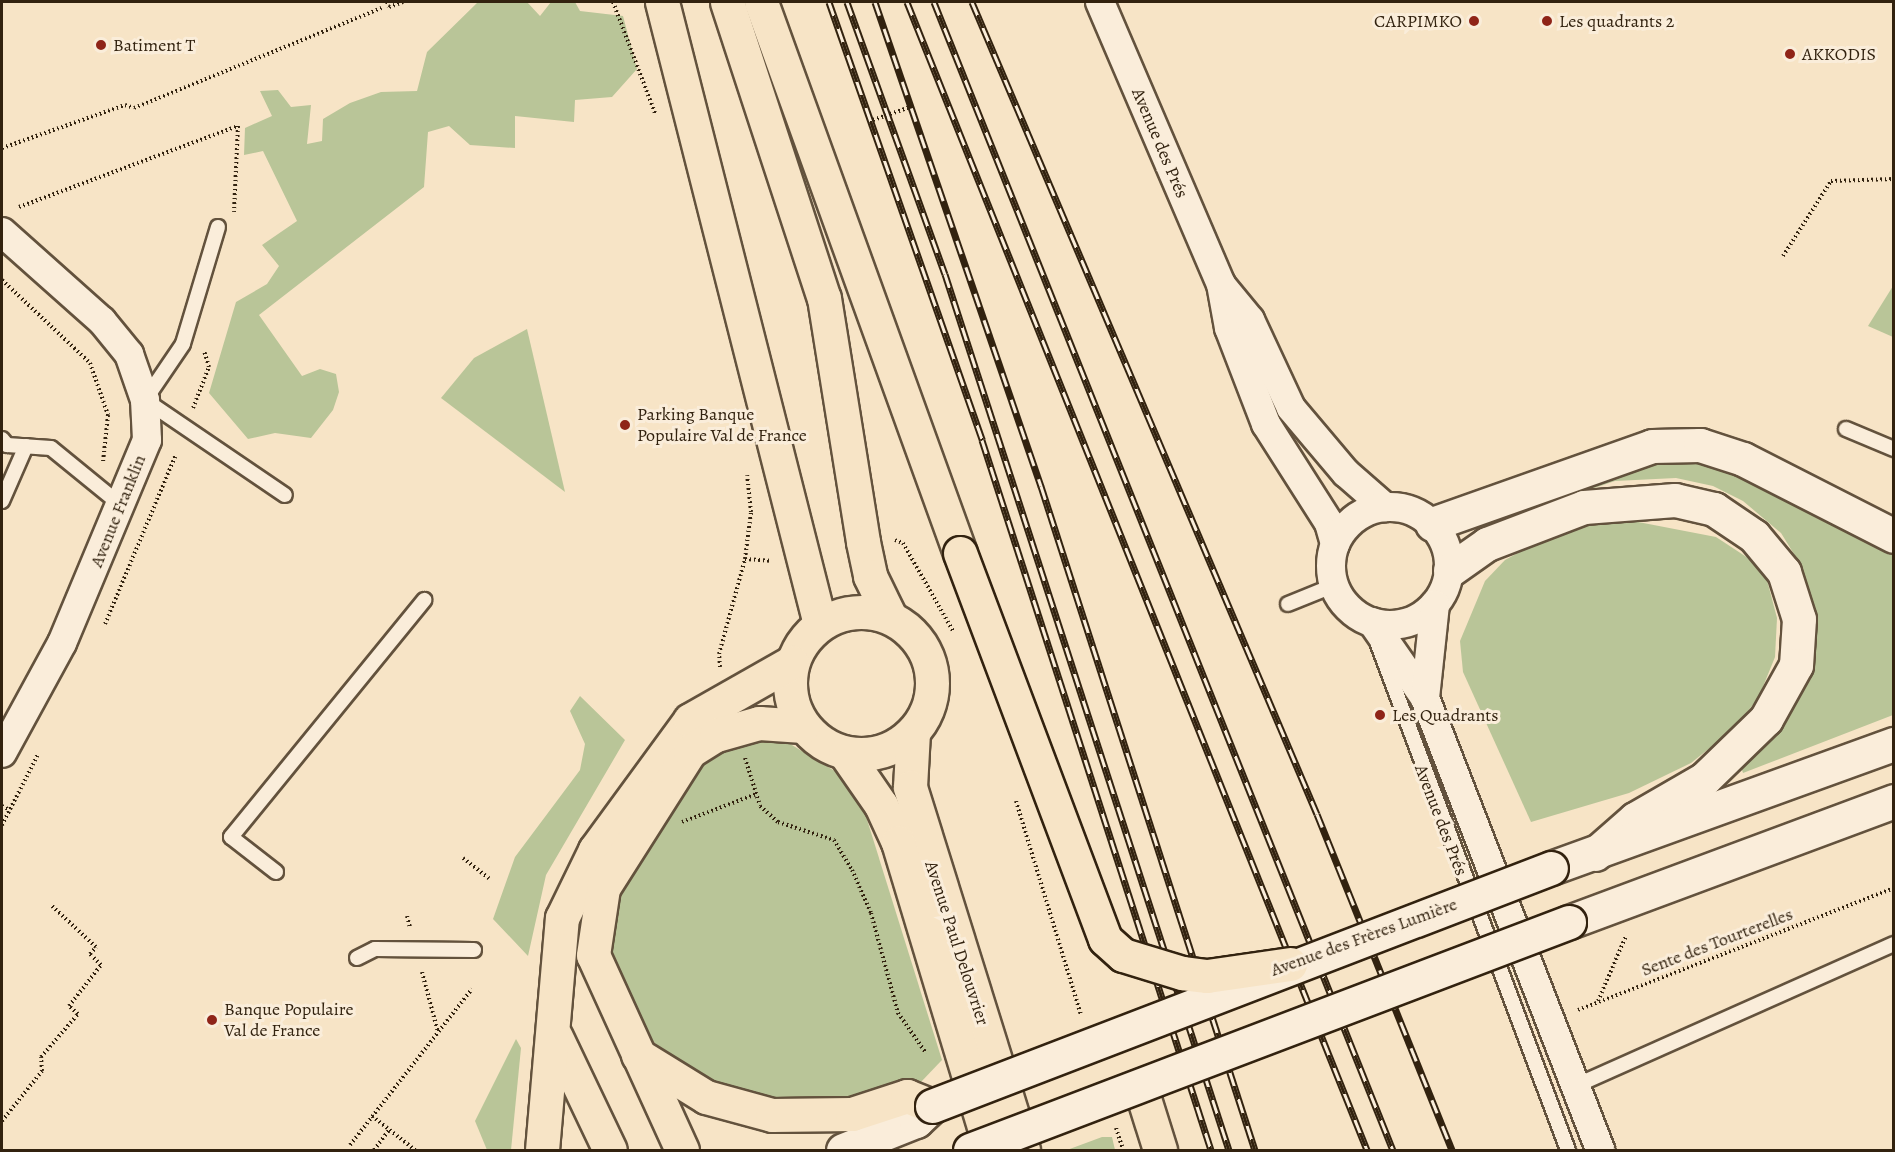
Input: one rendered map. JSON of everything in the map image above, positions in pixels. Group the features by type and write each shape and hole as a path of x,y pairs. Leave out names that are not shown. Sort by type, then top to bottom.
{"main road":[{"path":"662,2 820,624"},
{"path":"727,2 824,298 870,576 890,617"},
{"path":"761,2 960,553 1106,939 1123,955 1182,973 1207,976 1290,964"},
{"path":"1432,524 1652,446 1700,445 1743,459 1893,536"},
{"path":"1450,570 1487,544 1584,507 1675,500 1714,509 1754,536 1784,573 1798,619 1796,665 1767,719 1704,779 1635,819 1595,854"},
{"path":"542,1150 556,1037 554,977 562,918 595,850 690,720 792,662 820,624 854,612 890,617 908,629 931,668 932,691 914,732 882,752 845,753 803,726 792,706 792,662"},
{"path":"682,1150 593,955 603,888 690,751 717,735 759,723 803,726"},
{"name":"Avenue Paul Delouvrier","path":"914,732 910,787 1023,1150"},
{"name":"Avenue des Frères Lumière","path":"843,1150 916,1121 932,1106 1290,964 1893,744"},
{"name":"Avenue Paul Delouvrier","path":"845,753 877,797 898,842 991,1150"},
{"path":"970,1150 1893,801"},
{"path":"556,1037 610,1150"},
{"path":"638,1055 706,1096 771,1115 852,1114 907,1096 932,1106"},
{"path":"1140,1086 1160,1150"}],"street":[{"name":"Avenue des Prés","path":"1100,2 1221,284 1229,328 1266,424 1329,523 1335,544 1335,585 1350,608 1372,622 1425,698 1600,1150"},
{"name":"Avenue Franklin","path":"2,232 102,321 129,354 145,400 147,440 123,506 62,643 2,753"},
{"name":"Avenue des Prés","path":"1221,284 1250,320 1292,408 1346,473 1385,507"},
{"path":"1335,544 1354,518 1385,507 1418,513 1443,537 1450,570"},
{"name":"Avenue des Prés","path":"1425,698 1435,605 1450,570"},
{"path":"1372,622 1406,623 1435,605"}],"lane":[{"path":"218,227 183,344 145,400 285,495"},
{"path":"1846,429 1893,449"},
{"path":"2,440 26,446 51,448 123,506"},
{"path":"2,501 26,446"},
{"path":"1288,604 1335,585"},
{"path":"276,872 231,837 424,600"},
{"name":"Avenue des Prés","path":"1372,622 1380,661 1568,1150"},
{"path":"1575,1086 1893,944"},
{"path":"357,958 375,949 474,950"}],"path":[{"path":"387,2 389,7 403,2"},
{"path":"613,2 658,120"},
{"path":"2,148 125,105 134,108 382,8"},
{"path":"873,120 913,106"},
{"path":"1783,256 1831,181 1893,179"},
{"path":"2,280 90,363 108,415 108,440 95,483"},
{"path":"721,674 719,654 745,559 751,512 746,469"},
{"path":"885,537 903,543 954,634"},
{"path":"742,748 760,806 778,822 834,840 871,912 898,1013 929,1061"},
{"path":"632,843 756,794"},
{"path":"2,806 10,810"},
{"path":"464,858 489,878"},
{"name":"Sente des Tourterelles","path":"1550,1021 1893,888"},
{"path":"2,1121 42,1071 41,1057 78,1014 69,1006 101,965 90,954 96,947 51,905"},
{"path":"1598,1002 1629,928"},
{"path":"350,1145 472,989"},
{"path":"372,1116 416,1150"},
{"path":"374,1150 389,1130"}],"green space":[{"path":"478,2 527,2 540,16 551,2 575,2 580,11 623,16 637,69 612,97 575,100 574,122 515,116 515,148 470,145 449,126 428,132 424,187 259,315 302,376 320,369 336,374 339,392 333,410 311,438 275,433 248,439 209,393 236,302 267,284 279,266 262,245 297,221 263,151 244,155 245,128 272,116 260,91 278,90 291,107 311,105 307,144 322,141 323,119 350,103 381,92 417,91 427,52"},
{"path":"1893,286 1893,337 1868,326"},
{"path":"527,329 565,492 441,398 474,358"},
{"path":"1649,463 1697,463 1724,469 1893,551 1893,715 1743,773 1741,767 1776,733 1800,697 1813,656 1815,613 1802,567 1781,533 1743,501 1713,486 1676,478 1615,481 1493,522 1488,511"},
{"path":"1633,521 1716,537 1748,558 1767,580 1777,618 1775,657 1758,699 1731,731 1691,763 1629,793 1531,822 1463,672 1460,641 1485,581 1505,560 1549,536 1587,525"},
{"path":"580,696 625,740 546,875 528,956 493,919 515,857 580,770 585,744 570,711"},
{"path":"755,736 787,742 838,773 859,794 942,1060 920,1083 822,1105 764,1101 704,1082 665,1054 626,1012 611,966 608,925 619,881 688,773 714,750"},
{"path":"516,1039 521,1048 511,1150 487,1150 475,1121"},
{"path":"1102,1137 1112,1137 1115,1150 1067,1150"}],"railway":[{"path":"829,2 982,440 1211,1150"},
{"path":"847,2 945,274 1229,1150"},
{"path":"875,2 1041,486 1255,1150"},
{"path":"907,2 1367,1150"},
{"path":"934,2 1393,1150"},
{"path":"972,2 1317,814 1452,1150"}],"place":[{"name":"CARPIMKO","path":"1474,21"},
{"name":"Les quadrants 2","path":"1547,21"},
{"name":"Batiment T","path":"101,45"},
{"name":"AKKODIS","path":"1790,54"},
{"name":"Parking Banque Populaire Val de France","path":"625,425"},
{"name":"Les Quadrants","path":"1380,715"},
{"name":"Banque Populaire Val de France","path":"212,1020"}]}
